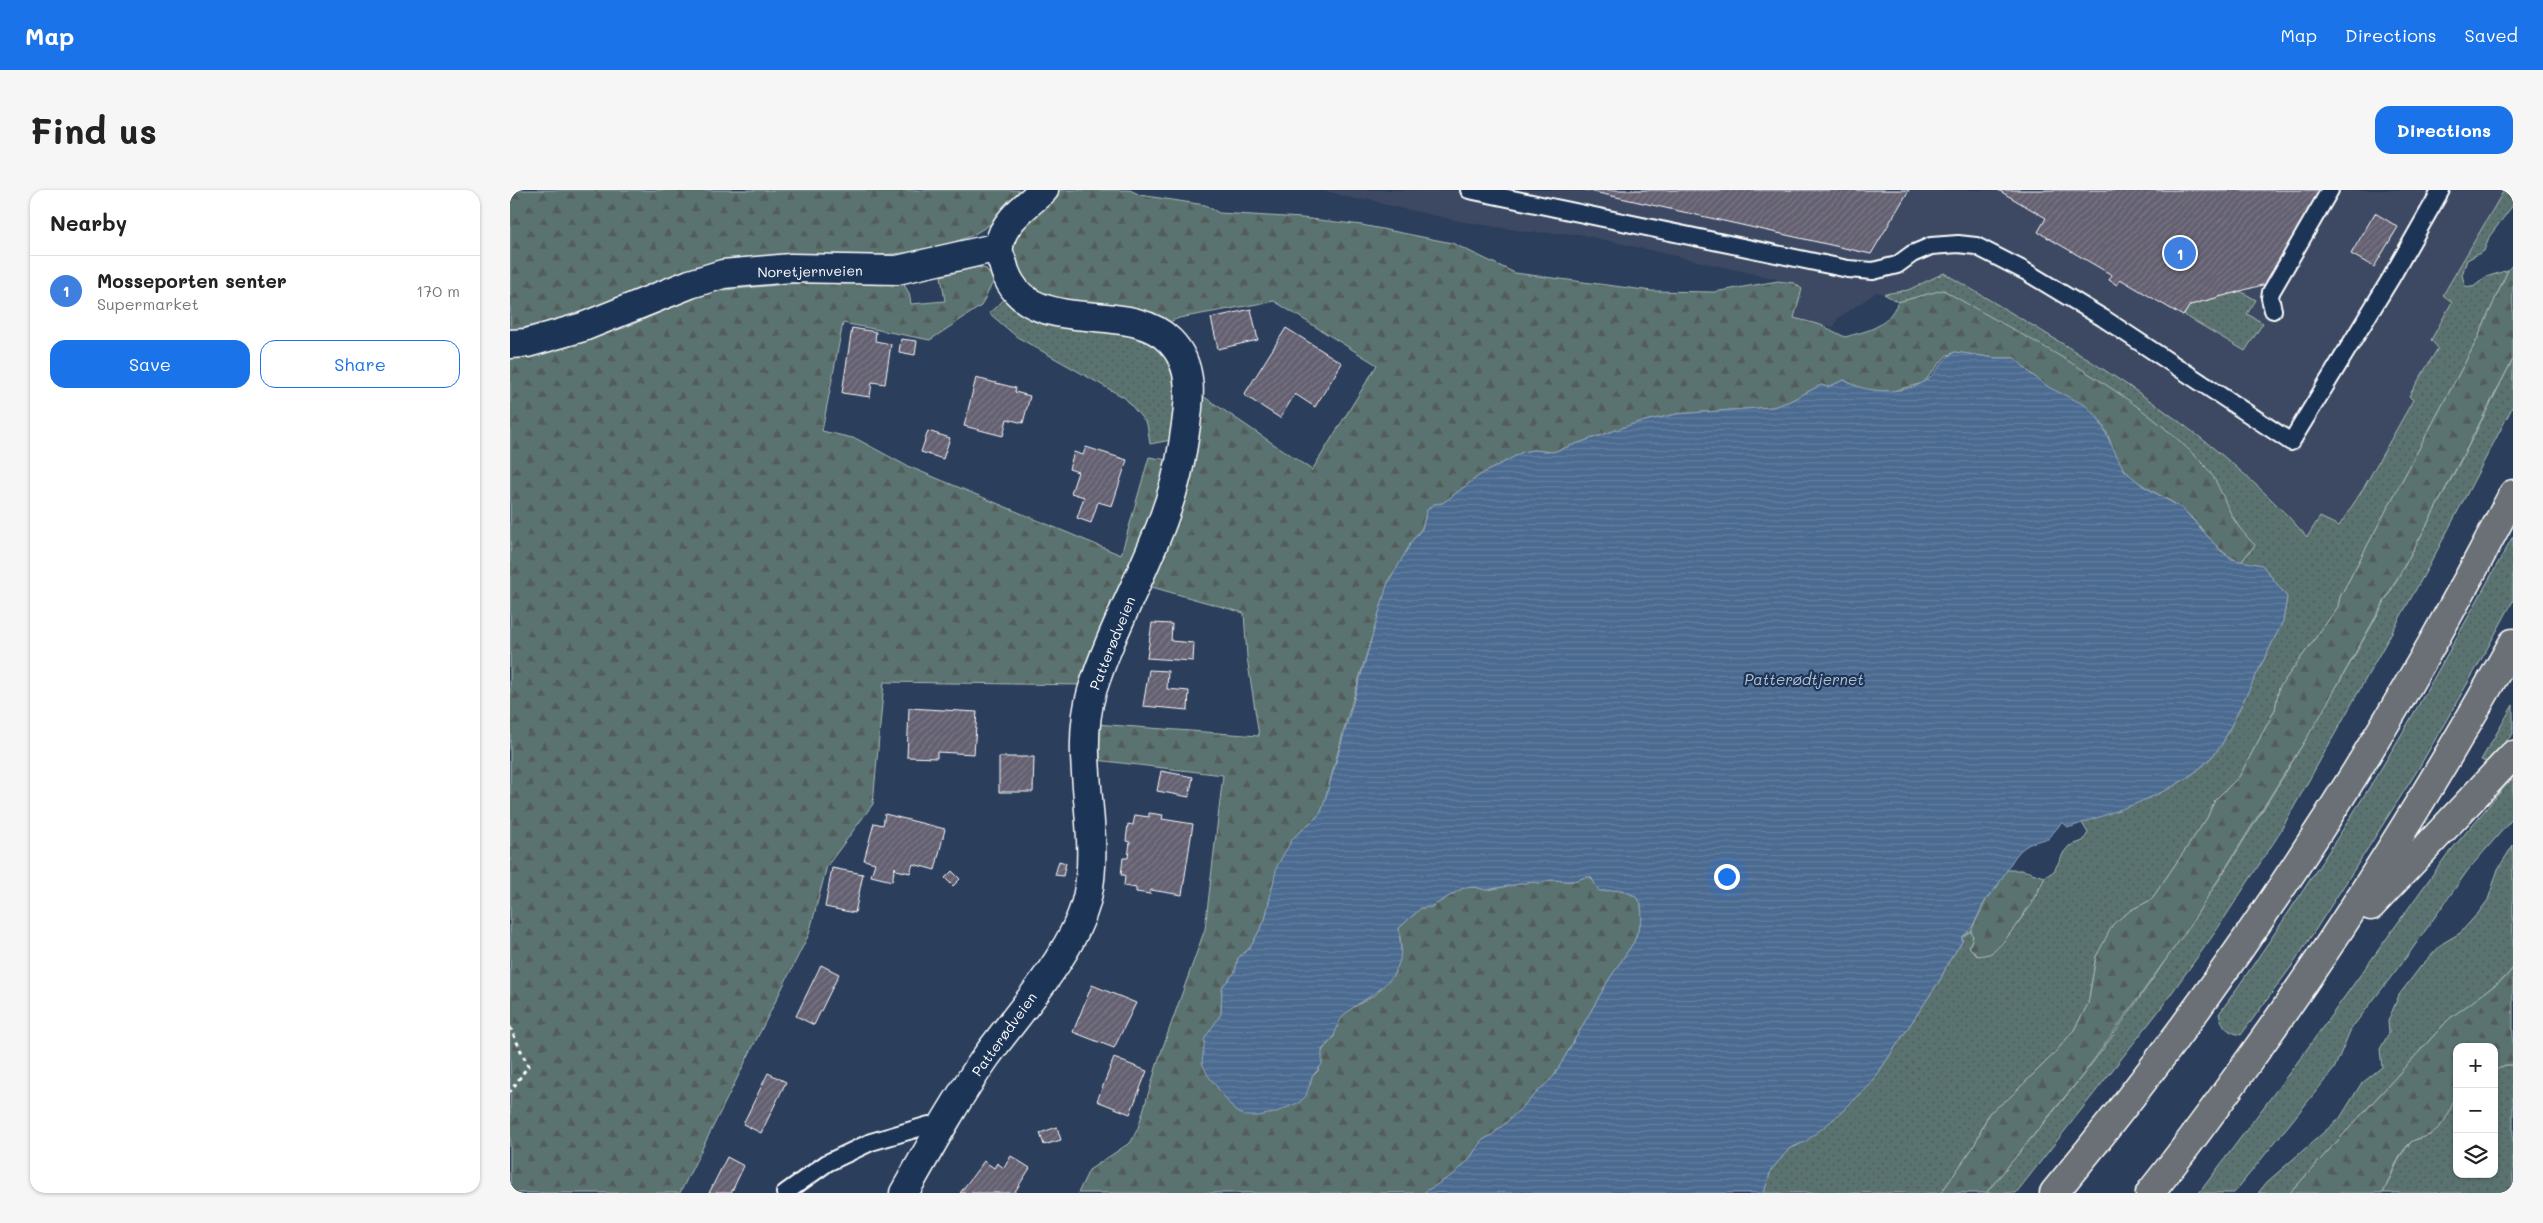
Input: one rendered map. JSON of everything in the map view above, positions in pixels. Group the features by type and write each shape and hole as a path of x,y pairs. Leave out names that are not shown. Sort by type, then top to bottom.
{"highway":[{"path":"2054,1193 2160,1058 2212,988 2262,915 2377,736 2513,494"},
{"path":"2150,1193 2217,1104 2313,968 2381,867 2513,643"},
{"path":"2313,968 2513,755"}],"street":[{"path":"999,247 1011,220 1044,190"},
{"name":"Noretjernveien","path":"510,344 527,343 582,327 690,284 723,274 791,268 897,270 999,247"},
{"name":"Patterødveien","path":"904,1193 940,1129 986,1057 1058,959 1078,921 1086,898 1091,852 1085,768 1087,707 1100,668 1169,504 1181,452 1189,398 1186,368 1175,348 1162,334 1131,322 1056,312 1038,306 1024,298 1012,285 1004,269 999,247"}],"lane":[{"path":"1469,190 1873,271 1897,265 1912,254 1931,246 1958,244 1976,246 2025,271 2103,318 2291,442 2391,278 2441,190"},
{"path":"2273,310 2270,298 2271,292 2330,190"},
{"path":"784,1193 827,1163 871,1142 929,1125 940,1129"}],"path":[{"path":"510,1027 528,1066 510,1092"}],"shaded area":[{"path":"1323,190 2509,190 2507,194 2503,192 2443,295 2453,302 2431,340 2438,347 2410,396 2413,399 2363,489 2339,527 2306,537 2286,514 2228,459 2189,428 2094,365 1944,273 1907,291 1884,294 1877,292 1838,318 1834,327 1794,318 1802,290 1794,283 1579,234 1528,232 1464,222 1382,204 1368,198 1364,200 1351,198"}],"green space":[{"path":"510,190 1029,190 991,224 971,236 932,250 863,257 589,312 510,331"},
{"path":"1061,190 1130,190 1140,195 1205,205 1219,213 1302,218 1362,225 1452,243 1515,273 1652,291 1714,292 1778,281 1794,283 1802,289 1794,318 1821,325 1845,337 1870,330 1883,323 1898,302 1943,290 2081,369 2146,413 2177,438 2209,471 2235,521 2255,545 2241,562 2223,552 2182,509 2139,483 2126,471 2117,458 2104,428 2095,415 2045,385 2015,358 1995,358 1955,352 1946,356 1923,383 1893,391 1865,390 1844,380 1828,387 1821,385 1788,402 1773,407 1677,414 1636,423 1553,452 1533,450 1523,452 1480,475 1443,503 1434,504 1427,510 1422,528 1412,541 1396,571 1390,577 1347,719 1323,807 1320,814 1293,838 1274,880 1265,920 1250,948 1238,958 1235,972 1222,987 1221,1014 1218,1020 1310,1085 1312,1077 1318,1071 1322,1051 1334,1037 1335,1027 1341,1018 1349,1010 1376,994 1395,973 1401,948 1399,928 1421,908 1431,907 1463,888 1475,887 1487,890 1530,882 1573,881 1590,877 1601,891 1622,890 1635,896 1641,903 1642,919 1634,942 1608,981 1554,1076 1509,1120 1492,1135 1481,1141 1469,1160 1454,1175 1423,1193 1078,1193 1089,1170 1131,1142 1138,1128 1159,1058 1205,929 1223,775 1096,760 1096,724 1259,736 1247,657 1244,613 1148,586 1200,394 1312,470 1377,365 1274,301 1179,318 1164,324 1071,306 1026,287 1015,262 1016,240 1020,230 1035,212"},
{"path":"2509,190 2513,190 2513,205 2489,237 2484,251 2467,260 2462,275 2465,286 2473,287 2486,277 2508,270 2477,340 2340,597 2338,607 2279,688 2275,710 2239,777 2215,800 2207,818 2151,900 2131,910 2096,956 2088,1004 2074,1030 2053,1055 2008,1099 1989,1113 1974,1146 1941,1193 1764,1193 1771,1170 1790,1148 1797,1146 1835,1118 1870,1085 1940,980 1949,961 1962,942 1962,937 1971,931 1973,937 1969,947 1977,956 1991,953 2005,940 2032,904 2045,877 2054,871 2064,852 2069,846 2083,841 2088,833 2082,823 2158,794 2194,773 2209,760 2222,744 2283,621 2287,597 2262,565 2241,562 2255,545 2241,531 2230,512 1944,290 1898,302 1884,294 1908,290 1944,273 2089,360 2182,424 2227,459 2268,496 2307,537 2320,517 2339,526 2363,489 2413,400 2409,396 2438,348 2431,340 2452,302 2443,295 2503,192 2507,194"},
{"path":"2513,264 2513,359 2422,534 2319,718 2187,930 2082,1076 1986,1193 1941,1193 1974,1146 1989,1113 2008,1099 2053,1055 2074,1030 2088,1004 2096,957 2113,924 2131,910 2151,900 2207,818 2215,800 2239,777 2275,710 2279,688 2338,607 2340,597 2477,340 2508,270"},
{"path":"978,267 986,269 994,280 981,306 930,340 843,323 822,431 857,439 905,465 1121,555 1149,457 1168,460 1154,518 1084,685 884,682 873,804 827,866 809,934 680,1193 510,1193 510,358 579,342 624,328 701,295 725,290 798,283 903,283 909,293 911,304 945,301 941,276"},
{"path":"2240,291 2256,300 2247,314 2263,323 2245,351 2184,315 2190,305"},
{"path":"1006,298 1148,339 1161,348 1169,359 1177,384 1176,411 1171,440 1150,444 1147,424 1125,398 1017,337 989,313"},
{"path":"2513,359 2513,406 2429,566 2276,839 2214,934 2158,1012 2016,1193 1986,1193 2117,1030 2173,950 2278,786 2328,702 2423,532"},
{"path":"2513,536 2513,601 2481,660 2417,771 2294,963 2241,1035 2232,1032 2224,1026 2219,1014 2343,830 2382,767"},
{"path":"2513,705 2513,734 2486,762 2481,760"},
{"path":"2513,777 2513,818 2468,870 2408,955 2351,1029 2334,1069 2234,1193 2199,1193 2299,1060 2446,856"},
{"path":"2513,845 2513,968 2506,977 2449,1019 2290,1193 2258,1193 2267,1182 2340,1118 2361,1084 2382,1067 2380,1049 2389,1033 2388,1021 2399,995 2421,966 2443,943 2460,933 2479,912 2488,900 2498,869"},
{"path":"2006,870 2022,870 2045,877 2029,906 2007,937 1993,952 1978,956 1969,947 1973,937 1971,931 1987,898 1997,887"},
{"path":"2513,968 2513,1065 2505,1065 2498,1069 2498,1043 2453,1043 2453,1099 2446,1118 2439,1128 2429,1135 2413,1141 2406,1147 2398,1159 2383,1193 2290,1193 2449,1019 2506,977"},
{"path":"2505,1065 2513,1065 2513,1193 2383,1193 2401,1155 2412,1141 2430,1135 2453,1094 2453,1178 2498,1178 2498,1069"}],"water":[{"name":"Patterødtjernet","path":"1955,352 1995,358 2015,358 2032,375 2050,388 2085,405 2098,418 2124,470 2143,486 2183,509 2221,551 2231,559 2262,565 2287,597 2283,621 2222,744 2208,760 2174,786 2154,796 2071,827 2062,822 2048,839 2037,841 2022,849 2016,855 1996,888 1987,898 1974,924 1962,937 1962,942 1949,961 1940,980 1870,1085 1835,1118 1805,1142 1790,1148 1771,1170 1764,1193 1423,1193 1454,1174 1469,1160 1481,1141 1492,1135 1509,1120 1554,1076 1608,981 1634,942 1642,919 1641,903 1635,896 1622,890 1599,891 1591,877 1571,881 1530,882 1486,890 1475,887 1463,888 1431,907 1421,908 1399,928 1401,947 1397,969 1380,989 1350,1010 1342,1018 1333,1038 1322,1050 1322,1064 1312,1077 1306,1096 1300,1102 1274,1113 1245,1116 1235,1111 1207,1074 1202,1062 1205,1038 1221,1014 1222,987 1235,972 1238,958 1250,948 1265,920 1277,866 1293,838 1320,814 1323,807 1387,585 1412,541 1422,529 1427,510 1434,504 1443,503 1480,475 1523,452 1533,450 1553,452 1636,423 1677,414 1773,407 1788,402 1821,385 1828,387 1844,380 1872,390 1893,391 1913,387 1927,380"}],"building":[{"path":"1585,190 1909,190 1871,254"},
{"path":"1998,190 2321,190 2266,284 2190,305 2183,316 2120,279 2117,285 2109,280 2112,275 2038,232 2046,218"},
{"path":"2375,213 2398,227 2374,267 2351,254"},
{"path":"1251,309 1258,340 1218,349 1211,318"},
{"path":"852,328 876,332 875,341 891,344 885,384 872,382 870,397 842,393"},
{"path":"1286,328 1342,363 1315,407 1295,394 1280,418 1244,395"},
{"path":"901,339 917,341 915,355 899,352"},
{"path":"976,378 1016,388 1015,392 1030,396 1023,423 1007,419 1003,436 964,426"},
{"path":"928,431 950,438 943,459 921,452"},
{"path":"1086,447 1127,460 1112,506 1098,502 1091,523 1077,518 1084,497 1071,493 1078,472 1069,469 1074,452 1083,455"},
{"path":"1152,623 1172,624 1171,641 1194,643 1193,661 1147,658"},
{"path":"1149,670 1168,671 1167,689 1189,691 1188,710 1143,706"},
{"path":"909,708 977,712 974,754 937,752 937,758 907,757"},
{"path":"999,757 1034,757 1033,792 999,792"},
{"path":"1161,771 1193,777 1189,797 1157,791"},
{"path":"1149,813 1163,815 1162,819 1193,824 1182,895 1151,890 1150,894 1136,892 1136,888 1124,886 1125,875 1121,875 1123,858 1128,858 1130,842 1126,841 1128,824 1133,825 1135,815 1149,817"},
{"path":"885,814 945,829 935,870 913,864 910,873 896,870 895,867 892,881 871,876 875,863 864,860 874,823 883,825"},
{"path":"1059,861 1066,863 1063,876 1055,875"},
{"path":"832,868 863,874 855,913 825,907"},
{"path":"952,871 960,879 953,886 945,878"},
{"path":"821,965 839,974 814,1025 796,1016"},
{"path":"1092,985 1136,1003 1114,1048 1073,1032"},
{"path":"1114,1058 1147,1071 1130,1114 1097,1101"},
{"path":"768,1073 786,1082 761,1133 743,1124"},
{"path":"1057,1127 1061,1140 1044,1145 1040,1133"},
{"path":"1011,1156 1030,1168 1014,1193 960,1193 984,1161 994,1168 997,1163 1004,1168"},
{"path":"727,1157 744,1166 731,1193 709,1193"}],"place":[{"name":"Mosseporten senter","path":"2180,253"}]}
